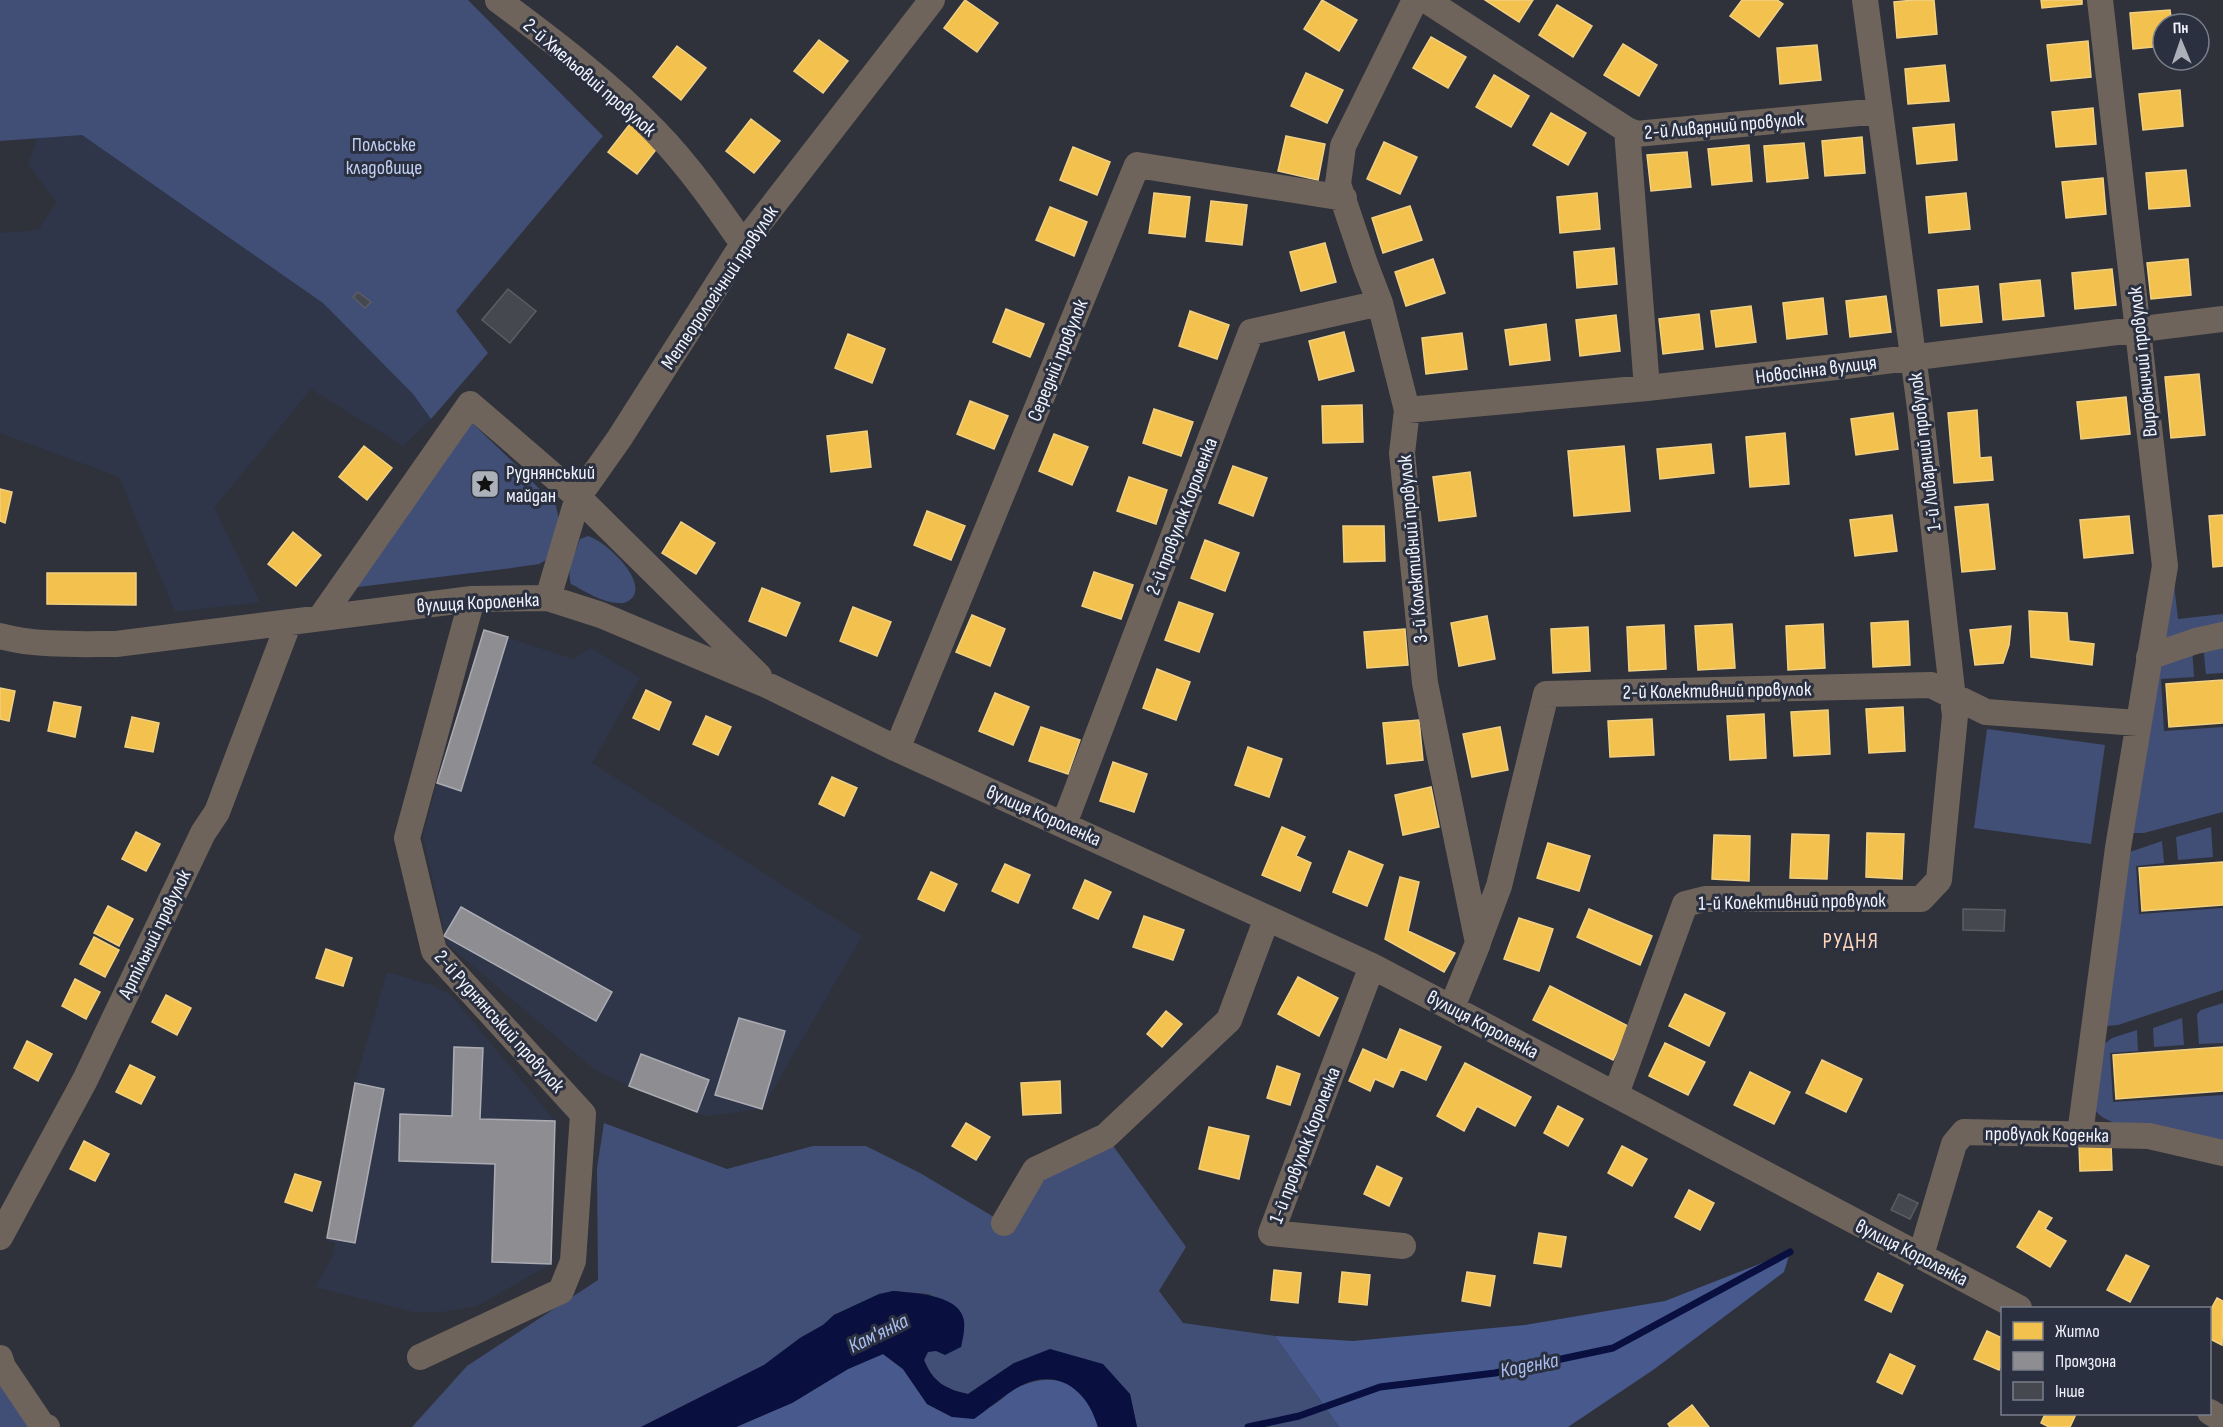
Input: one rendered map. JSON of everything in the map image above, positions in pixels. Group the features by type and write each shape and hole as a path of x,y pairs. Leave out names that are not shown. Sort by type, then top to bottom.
{"street":[{"name":"2-й Хмельовий провулок","path":"498,0 578,61 656,132 707,191 743,244"},
{"name":"Метеорологічний провулок","path":"548,598 578,497 620,439 743,244 932,0"},
{"name":"3-й Колективний провулок","path":"1415,0 1343,146 1338,184 1380,303 1407,410 1402,453 1425,682 1478,943"},
{"name":"2-й Ливарний провулок","path":"1426,0 1636,134 1880,111"},
{"name":"1-й Ливарний провулок","path":"1865,0 1913,357 1955,716 1939,880 1922,899"},
{"name":"Виробничий провулок","path":"2080,1134 2118,848 2165,566 2100,0"},
{"path":"1627,130 1647,388"},
{"name":"Середній провулок","path":"897,749 1137,165 1344,198"},
{"name":"2-й провулок Короленка","path":"1064,824 1251,332 1380,303"},
{"name":"Новосінна вулиця","path":"1407,410 1647,388 2223,319"},
{"path":"321,617 470,405 578,497 769,686"},
{"name":"вулиця Короленка","path":"0,636 28,641 116,645 472,599 548,598 601,615 769,686 897,749 1372,966 2017,1307"},
{"name":"2-й Руднянський провулок","path":"420,1357 561,1290 573,1261 582,1114 434,951 407,838 472,599"},
{"name":"Артільний провулок","path":"0,1237 85,1080 202,833 217,812 289,622"},
{"path":"2149,657 2196,641 2223,635"},
{"name":"2-й Колективний провулок","path":"1478,943 1499,886 1546,694 1931,685 1986,712 2138,723"},
{"name":"1-й Колективний провулок","path":"1616,1094 1685,904 1705,898 1922,899"},
{"path":"1004,1223 1035,1170 1106,1136 1229,1020 1268,918"},
{"path":"1452,1007 1478,943"},
{"name":"1-й провулок Короленка","path":"1372,966 1271,1233 1402,1246"},
{"name":"провулок Коденка","path":"1921,1255 1954,1144 1964,1132 2149,1136 2223,1153"},
{"path":"0,1358 3,1367 42,1425 47,1427"}],"shaded area":[{"path":"82,135 323,303 413,394 431,419 403,446 311,389 214,508 260,602 175,612 119,477 0,433 0,233 38,230 57,202 28,165 37,138"},
{"path":"484,630 573,659 591,648 640,678 592,763 862,936 762,1109 706,1116 629,1086 594,1069 447,944 423,837 437,783"},
{"path":"387,972 432,985 451,995 555,1121 551,1264 477,1306 442,1312 413,1312 315,1287 332,1258 335,1243 326,1241 355,1083"},
{"path":"1790,1252 1784,1272 1653,1370 1568,1427 1339,1427 1275,1336 1353,1341 1525,1325 1665,1301"},
{"path":"883,1354 903,1369 927,1404 952,1417 989,1407 1016,1388 1031,1382 1057,1380 1077,1390 1092,1412 1098,1427 736,1427 792,1403 848,1369"}],"green space":[{"name":"Польське кладовище","path":"0,0 468,0 603,136 456,311 488,353 431,419 413,394 323,303 82,135 0,141"},
{"path":"467,418 556,506 559,520 546,560 539,564 504,569 350,588"},
{"path":"588,536 604,545 629,572 634,581 635,590 629,601 621,603 606,601 571,584 570,567 580,539"},
{"path":"2171,558 2178,619 2223,614 2223,630 2167,644 2159,633"},
{"path":"2223,640 2223,673 2206,674 2203,645"},
{"path":"2192,647 2194,677 2161,679 2164,731 2223,727 2223,812 2144,833 2133,833 2130,831 2153,666"},
{"path":"1987,729 2105,745 2091,844 1974,828"},
{"path":"2211,827 2213,857 2178,860 2176,837"},
{"path":"2162,841 2164,863 2136,866 2139,914 2223,908 2223,990 2118,1025 2107,1026 2130,852"},
{"path":"2223,1003 2223,1043 2199,1044 2197,1014 2201,1010"},
{"path":"2182,1018 2184,1045 2154,1047 2153,1028"},
{"path":"2137,1030 2138,1051 2110,1053 2113,1102 2223,1095 2223,1145 2115,1123 2097,1113 2092,1101 2103,1045 2112,1038"},
{"path":"604,1123 727,1169 813,1146 866,1146 920,1173 1004,1223 1035,1170 1106,1136 1186,1247 1159,1291 1183,1323 1275,1336 1339,1427 1137,1427 1130,1394 1014,1363 968,1394 960,1392 946,1387 936,1379 924,1360 928,1351 961,1347 963,1318 960,1312 949,1303 928,1294 893,1291 834,1315 764,1365 641,1427 412,1427 467,1366 598,1280 597,1168"},
{"path":"0,1370 47,1427 0,1427"}],"water":[{"name":"Кам'янка","path":"893,1291 933,1296 959,1309 964,1324 961,1347 945,1355 936,1351 928,1352 924,1360 931,1374 946,1387 968,1394 1014,1363 1050,1349 1103,1364 1130,1394 1137,1427 1098,1427 1085,1400 1076,1390 1053,1379 1040,1379 1026,1383 974,1419 952,1417 927,1404 903,1369 883,1354 848,1369 792,1403 736,1427 641,1427 764,1365 834,1315 879,1294"}],"building: Житло":[{"path":"965,0 998,23 977,52 944,28"},
{"path":"1322,0 1357,20 1339,51 1304,29"},
{"path":"1485,0 1533,0 1519,22"},
{"path":"1742,0 1777,0 1783,4 1759,37 1730,16"},
{"path":"1934,0 1937,34 1897,38 1894,2"},
{"path":"2041,0 2082,0 2082,4 2042,8"},
{"path":"1557,5 1592,26 1573,57 1539,35"},
{"path":"2170,10 2170,12 2151,12 2151,47 2133,49 2130,13"},
{"path":"1431,37 1466,57 1448,88 1413,68"},
{"path":"819,40 848,61 823,93 794,71"},
{"path":"2088,41 2091,77 2051,81 2047,45"},
{"path":"1623,44 1657,65 1639,96 1604,75"},
{"path":"1817,45 1821,80 1780,84 1777,48"},
{"path":"677,46 706,68 681,100 653,77"},
{"path":"1945,65 1949,101 1908,104 1905,69"},
{"path":"1306,73 1343,90 1327,123 1291,106"},
{"path":"1494,75 1529,96 1511,127 1476,107"},
{"path":"2180,90 2183,126 2143,130 2139,94"},
{"path":"2093,108 2096,144 2056,147 2052,112"},
{"path":"1551,113 1586,133 1568,165 1533,145"},
{"path":"751,119 780,141 754,173 726,151"},
{"path":"633,120 662,142 637,174 608,152"},
{"path":"1954,124 1957,160 1917,164 1913,128"},
{"path":"1286,136 1325,144 1318,180 1278,171"},
{"path":"1862,137 1865,173 1825,176 1822,141"},
{"path":"1384,142 1417,157 1400,194 1367,179"},
{"path":"1804,143 1808,178 1767,182 1764,146"},
{"path":"1749,145 1752,181 1712,185 1708,149"},
{"path":"1073,147 1110,162 1097,195 1060,180"},
{"path":"1687,152 1691,187 1651,191 1647,155"},
{"path":"2186,170 2190,206 2149,209 2146,173"},
{"path":"2103,178 2106,214 2066,218 2062,182"},
{"path":"1154,193 1190,197 1185,237 1149,233"},
{"path":"1597,193 1600,229 1560,233 1557,197"},
{"path":"1966,193 1970,229 1929,233 1926,197"},
{"path":"1211,201 1247,205 1242,245 1206,241"},
{"path":"1410,206 1422,240 1383,253 1372,218"},
{"path":"1050,207 1087,222 1074,256 1036,240"},
{"path":"1325,243 1336,282 1301,291 1290,252"},
{"path":"1614,248 1617,284 1577,288 1574,252"},
{"path":"1433,259 1445,293 1406,306 1395,272"},
{"path":"2188,259 2191,295 2151,299 2147,263"},
{"path":"2112,269 2116,305 2075,309 2072,273"},
{"path":"2040,280 2044,316 2003,320 2000,284"},
{"path":"1978,286 1982,322 1941,326 1938,290"},
{"path":"1886,296 1891,332 1850,337 1846,301"},
{"path":"1823,298 1827,334 1787,339 1783,303"},
{"path":"1751,306 1756,342 1716,347 1711,311"},
{"path":"1006,309 1044,324 1030,357 993,342"},
{"path":"1190,311 1229,325 1217,359 1179,346"},
{"path":"1699,314 1703,349 1663,354 1659,319"},
{"path":"1616,315 1620,351 1580,356 1576,320"},
{"path":"1546,324 1550,360 1510,365 1505,330"},
{"path":"1344,332 1354,371 1319,380 1309,341"},
{"path":"1462,333 1467,369 1426,374 1422,338"},
{"path":"848,334 885,349 872,383 835,368"},
{"path":"2199,374 2205,435 2171,438 2165,377"},
{"path":"2126,397 2130,434 2081,439 2077,402"},
{"path":"970,401 1008,416 994,449 957,434"},
{"path":"1362,405 1363,442 1323,443 1322,406"},
{"path":"1154,409 1193,422 1181,456 1143,443"},
{"path":"1977,410 1980,458 1991,457 1993,480 1954,483 1948,413"},
{"path":"1893,413 1898,449 1856,455 1851,419"},
{"path":"867,431 871,467 831,472 827,436"},
{"path":"1785,433 1789,484 1750,487 1746,437"},
{"path":"1054,434 1088,447 1072,485 1039,471"},
{"path":"1711,444 1714,473 1660,479 1657,449"},
{"path":"364,446 392,468 367,500 339,477"},
{"path":"1624,446 1630,511 1574,516 1568,451"},
{"path":"1233,466 1267,478 1253,516 1219,503"},
{"path":"1470,472 1476,516 1439,521 1433,477"},
{"path":"1129,477 1167,490 1156,524 1117,511"},
{"path":"0,489 12,492 5,523 0,521"},
{"path":"1988,504 1995,569 1962,572 1955,507"},
{"path":"927,511 965,526 951,560 914,545"},
{"path":"1892,515 1897,551 1855,556 1850,520"},
{"path":"2223,515 2223,566 2213,567 2209,516"},
{"path":"2129,516 2133,553 2084,558 2080,520"},
{"path":"681,522 715,543 696,574 662,553"},
{"path":"1343,526 1384,526 1385,561 1344,562"},
{"path":"293,532 321,555 296,586 268,564"},
{"path":"1205,540 1239,553 1225,591 1191,578"},
{"path":"1094,572 1133,585 1121,619 1082,606"},
{"path":"47,573 136,573 136,605 47,604"},
{"path":"762,588 800,603 786,636 749,621"},
{"path":"1179,602 1213,614 1199,652 1165,640"},
{"path":"853,607 891,622 877,656 840,641"},
{"path":"2029,611 2067,613 2069,641 2094,644 2092,665 2031,657"},
{"path":"972,615 1005,629 990,666 956,652"},
{"path":"1487,616 1495,659 1459,666 1451,623"},
{"path":"1908,621 1910,665 1873,667 1871,623"},
{"path":"1732,624 1735,668 1698,670 1695,626"},
{"path":"1823,624 1825,668 1788,670 1786,626"},
{"path":"1664,625 1666,669 1629,671 1627,627"},
{"path":"2011,626 2009,645 2003,663 1975,665 1970,630"},
{"path":"1588,627 1590,671 1553,673 1551,629"},
{"path":"1405,629 1408,665 1367,668 1364,632"},
{"path":"1157,669 1190,682 1176,720 1143,708"},
{"path":"2223,680 2223,723 2169,727 2166,684"},
{"path":"0,688 15,691 9,721 0,719"},
{"path":"646,690 671,702 659,730 633,718"},
{"path":"995,693 1029,707 1013,745 979,731"},
{"path":"54,702 81,707 75,737 48,731"},
{"path":"1903,707 1905,751 1869,753 1866,709"},
{"path":"1828,710 1830,754 1794,756 1791,712"},
{"path":"1764,714 1766,758 1730,760 1727,716"},
{"path":"706,716 731,727 718,755 693,744"},
{"path":"132,717 159,723 153,752 125,747"},
{"path":"1652,719 1654,755 1610,757 1608,721"},
{"path":"1419,720 1423,760 1387,764 1383,723"},
{"path":"1041,727 1080,740 1068,774 1029,761"},
{"path":"1500,727 1508,770 1472,777 1463,734"},
{"path":"1248,747 1282,759 1269,797 1235,785"},
{"path":"1113,762 1147,774 1134,812 1100,801"},
{"path":"832,777 857,788 844,816 819,804"},
{"path":"1431,787 1439,827 1403,835 1395,795"},
{"path":"1282,827 1305,837 1296,856 1311,863 1300,891 1262,875"},
{"path":"136,832 160,844 146,871 122,859"},
{"path":"1867,833 1904,834 1902,879 1866,877"},
{"path":"1792,834 1829,835 1827,879 1790,878"},
{"path":"1714,835 1750,836 1749,881 1712,879"},
{"path":"1548,843 1590,856 1579,891 1537,878"},
{"path":"1349,851 1383,865 1367,906 1333,892"},
{"path":"2223,862 2223,905 2142,911 2139,868"},
{"path":"1005,864 1030,875 1018,903 992,891"},
{"path":"931,872 957,884 944,911 918,899"},
{"path":"1400,877 1419,882 1408,931 1455,953 1444,972 1385,939"},
{"path":"1085,880 1111,892 1098,919 1073,908"},
{"path":"108,906 133,919 119,946 94,933"},
{"path":"1589,909 1652,936 1640,965 1577,937"},
{"path":"1144,916 1184,930 1173,960 1133,947"},
{"path":"1519,918 1553,929 1539,971 1504,959"},
{"path":"94,937 119,950 105,977 80,964"},
{"path":"326,949 352,958 343,986 316,978"},
{"path":"1298,977 1338,998 1319,1036 1278,1014"},
{"path":"75,979 100,992 86,1019 62,1006"},
{"path":"1550,986 1630,1027 1613,1060 1533,1020"},
{"path":"1685,994 1725,1013 1709,1046 1669,1026"},
{"path":"166,995 191,1008 177,1035 152,1022"},
{"path":"1166,1011 1182,1024 1162,1047 1147,1034"},
{"path":"1400,1029 1441,1047 1426,1080 1401,1069 1393,1087 1375,1079 1370,1091 1349,1081 1363,1049 1387,1060"},
{"path":"27,1041 52,1054 38,1081 14,1068"},
{"path":"1665,1043 1705,1062 1688,1095 1649,1076"},
{"path":"2223,1047 2223,1091 2116,1099 2113,1055"},
{"path":"1822,1060 1862,1079 1846,1112 1806,1093"},
{"path":"1465,1063 1531,1097 1515,1126 1477,1106 1464,1131 1437,1116"},
{"path":"130,1065 155,1077 141,1104 116,1092"},
{"path":"1277,1066 1300,1074 1290,1105 1267,1098"},
{"path":"1750,1072 1790,1092 1774,1124 1734,1105"},
{"path":"1060,1081 1061,1113 1023,1115 1021,1083"},
{"path":"1558,1106 1583,1119 1568,1146 1544,1133"},
{"path":"966,1123 990,1137 976,1160 952,1146"},
{"path":"1209,1127 1249,1136 1239,1179 1199,1169"},
{"path":"84,1141 109,1154 95,1181 70,1169"},
{"path":"2111,1143 2112,1170 2080,1171 2079,1144"},
{"path":"1622,1146 1647,1159 1632,1186 1608,1173"},
{"path":"1377,1166 1402,1178 1389,1206 1364,1194"},
{"path":"295,1174 321,1182 312,1211 285,1202"},
{"path":"1689,1190 1714,1203 1700,1230 1675,1217"},
{"path":"2039,1211 2052,1218 2045,1229 2066,1241 2050,1267 2017,1247"},
{"path":"1539,1233 1566,1237 1561,1267 1534,1263"},
{"path":"2126,1255 2149,1266 2130,1302 2107,1290"},
{"path":"1274,1270 1301,1273 1298,1303 1271,1300"},
{"path":"1342,1272 1370,1275 1367,1305 1339,1302"},
{"path":"1467,1272 1495,1276 1490,1306 1462,1301"},
{"path":"1878,1273 1903,1285 1891,1312 1865,1300"},
{"path":"2217,1298 2223,1301 2222,1345 2211,1340 2211,1309"},
{"path":"1987,1331 2001,1338 1999,1370 1974,1359"},
{"path":"1890,1354 1915,1366 1902,1394 1877,1382"},
{"path":"1692,1405 1709,1427 1670,1427 1668,1424"},
{"path":"2045,1415 2076,1415 2070,1427 2049,1427 2041,1423"}],"building: Промзона":[{"path":"484,630 508,637 461,791 437,783"},
{"path":"461,907 612,992 596,1021 444,936"},
{"path":"739,1018 785,1031 762,1109 715,1095"},
{"path":"454,1047 483,1048 480,1119 555,1121 551,1264 492,1262 495,1164 399,1161 400,1114 452,1116"},
{"path":"641,1054 709,1080 697,1112 629,1086"},
{"path":"355,1083 384,1089 355,1243 327,1238"}],"building: Інше":[{"path":"508,289 536,311 510,343 482,320"},
{"path":"358,292 371,302 365,308 353,297"},
{"path":"1963,909 2005,910 2004,931 1963,930"},
{"path":"1899,1194 1918,1203 1910,1219 1891,1210"}],"waterway":[{"name":"Коденка","path":"1248,1427 1299,1416 1380,1387 1495,1373 1613,1348 1790,1252"}],"place":[{"name":"Руднянський майдан","path":"485,484"}],"district":[{"name":"РУДНЯ","path":"1851,940"}]}
